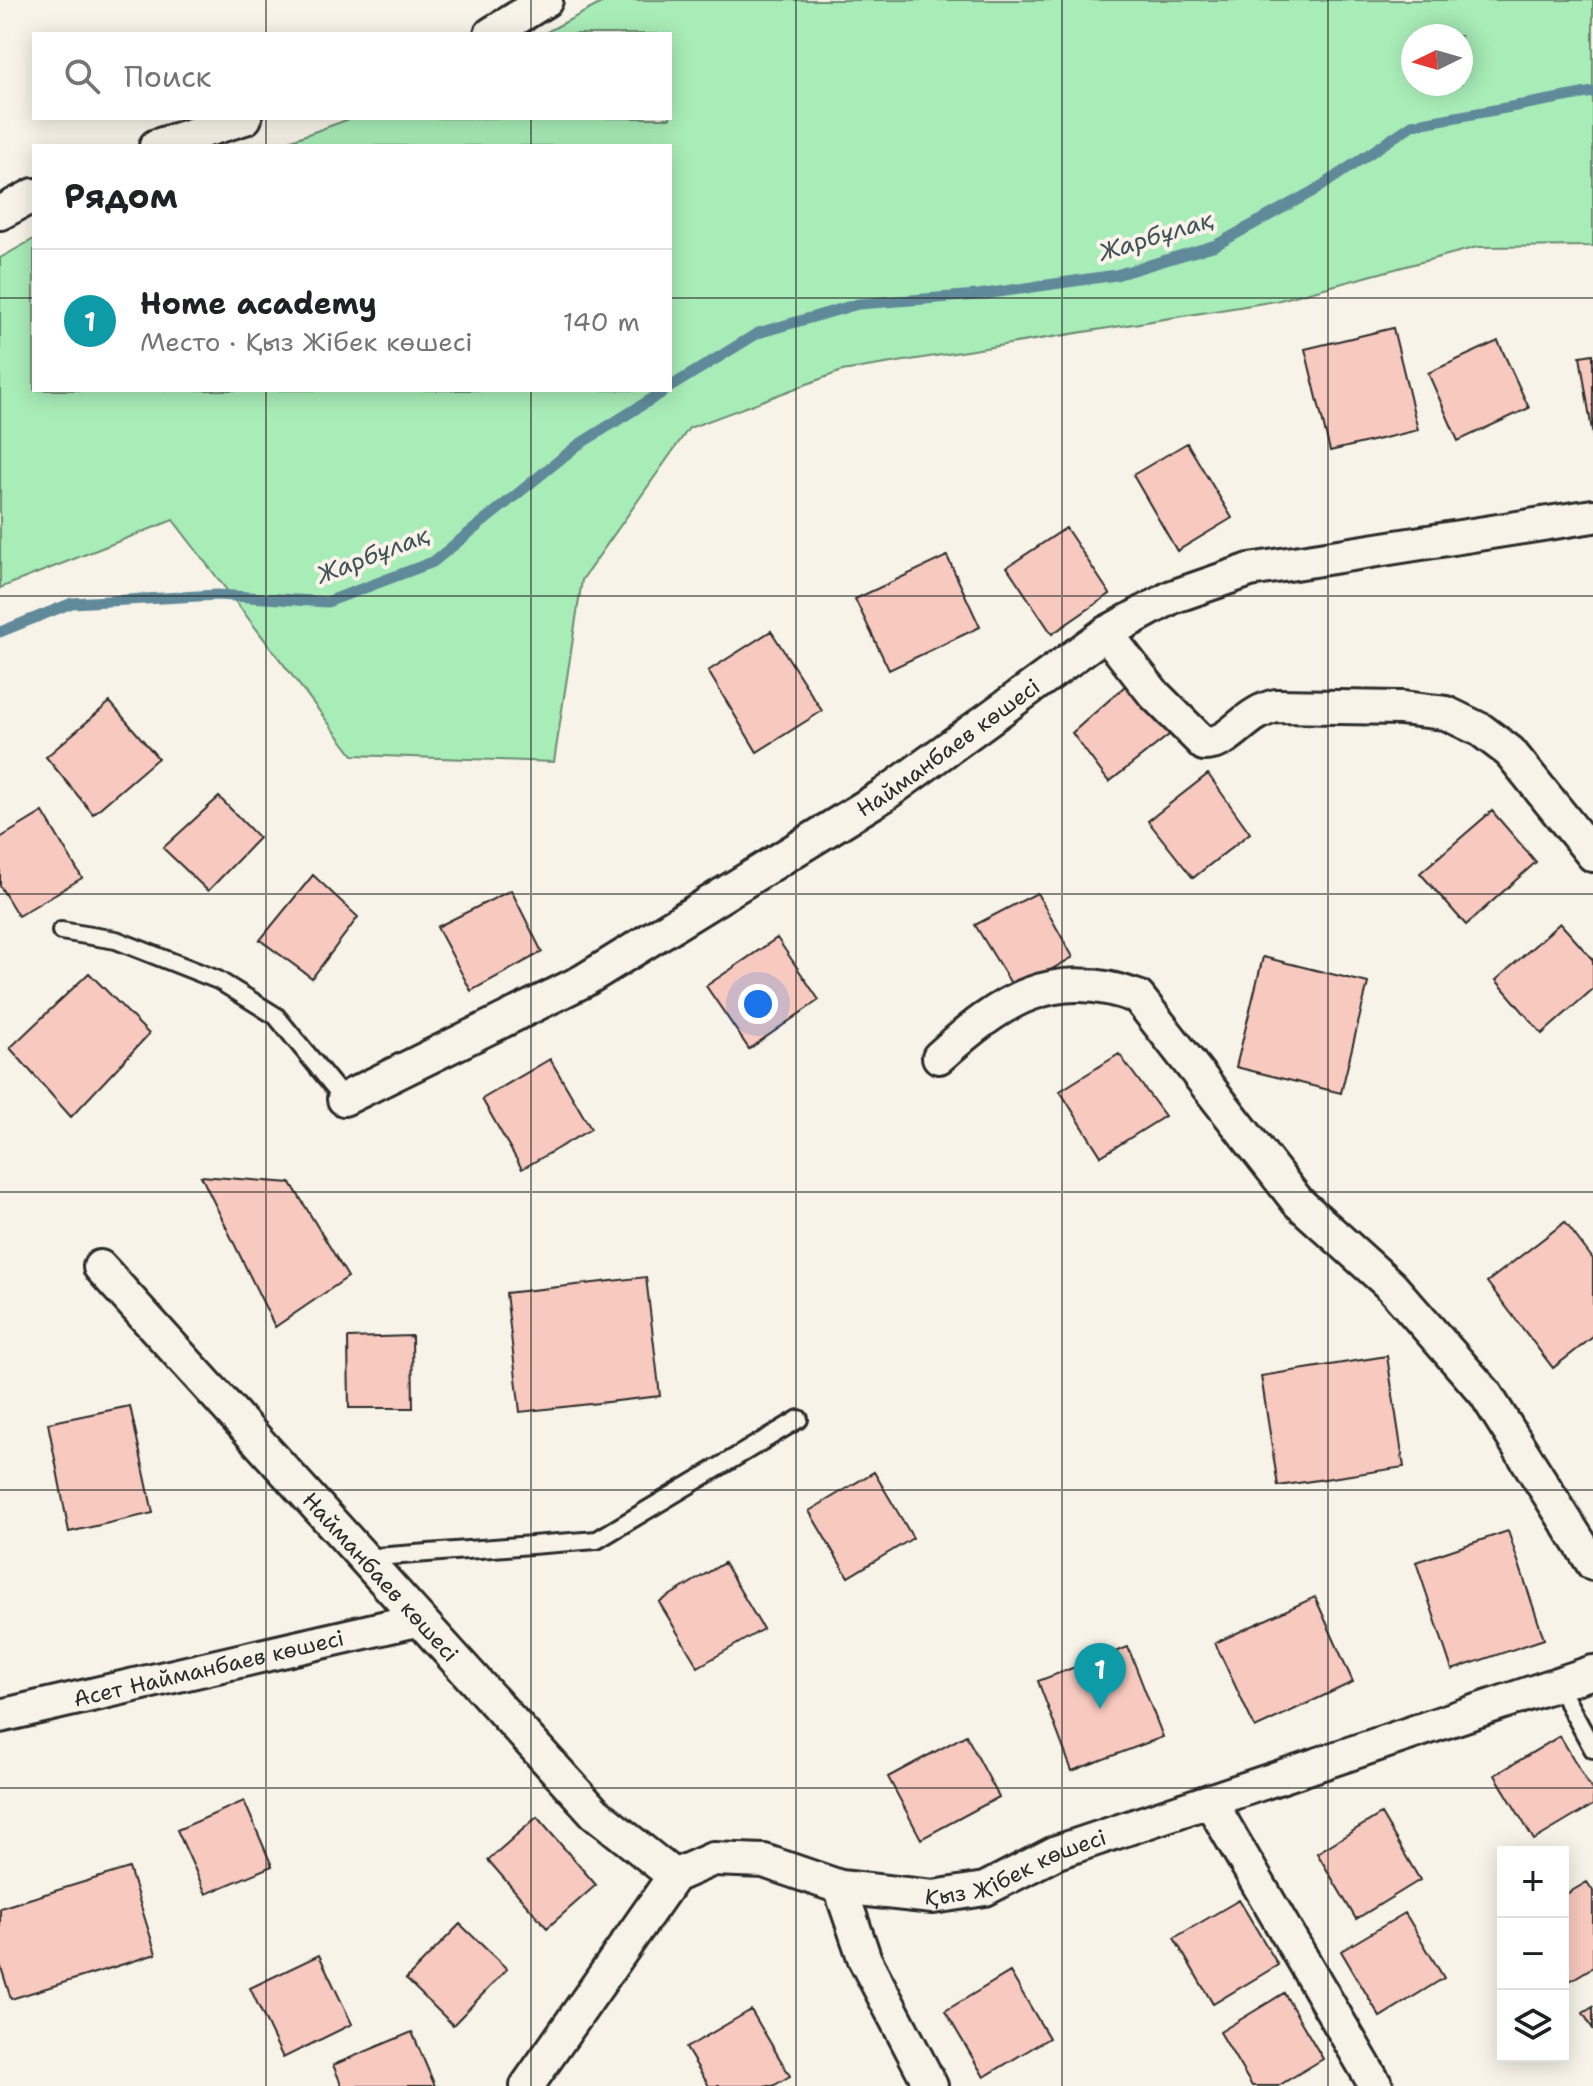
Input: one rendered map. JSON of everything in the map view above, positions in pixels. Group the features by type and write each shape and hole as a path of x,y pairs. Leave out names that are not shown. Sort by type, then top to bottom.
{"street":[{"path":"494,32 546,0"},
{"path":"162,144 239,120"},
{"path":"0,213 32,196"},
{"name":"Найманбаев көшесі","path":"344,1099 583,981 884,795 1106,633 1172,597 1250,570 1593,516"},
{"path":"1106,633 1154,694 1204,744 1216,744 1258,710 1276,706 1401,708 1446,713 1481,730 1510,752 1593,855"},
{"path":"939,1057 974,1025 1015,997 1058,985 1097,985 1138,997 1298,1202 1391,1286 1485,1393 1593,1564"},
{"name":"Найманбаев көшесі","path":"100,1267 595,1813 674,1876"},
{"name":"Асет Найманбаев көшесі","path":"0,1716 417,1620"},
{"name":"Қыз Жібек көшесі","path":"674,1876 713,1859 764,1861 840,1887 933,1897 985,1889 1057,1852 1593,1672"},
{"path":"1210,1801 1376,2086"},
{"path":"527,2086 674,1876"},
{"path":"840,1887 865,1960 931,2086"}],"lane":[{"path":"61,931 116,940 218,980 276,1016 344,1099"},
{"path":"361,1558 597,1540 799,1419"},
{"path":"1558,1685 1593,1749"}],"green space":[{"path":"607,0 1593,0 1593,246 1477,247 1276,301 842,371 689,428 582,580 554,762 353,755 173,520 0,588 0,258 32,240 32,392 672,392 672,144 280,144 346,120 672,120 672,32 547,32"}],"building":[{"path":"1393,328 1418,430 1330,451 1305,349"},
{"path":"1498,341 1529,408 1458,441 1428,373"},
{"path":"1593,354 1593,437 1580,356"},
{"path":"1187,443 1232,518 1177,551 1133,475"},
{"path":"1066,528 1110,594 1052,634 1007,567"},
{"path":"947,556 980,627 889,670 855,599"},
{"path":"771,631 822,711 757,752 708,671"},
{"path":"1134,678 1174,731 1109,782 1072,733"},
{"path":"110,702 158,758 93,814 46,757"},
{"path":"1208,774 1250,833 1193,878 1148,821"},
{"path":"219,797 259,838 208,891 163,848"},
{"path":"1492,811 1536,862 1466,925 1420,873"},
{"path":"43,812 82,878 18,916 0,886 0,838"},
{"path":"313,875 358,917 312,978 260,940"},
{"path":"511,890 542,952 471,991 437,927"},
{"path":"1037,893 1073,957 1015,990 975,925"},
{"path":"1560,923 1593,960 1593,989 1542,1034 1496,980"},
{"path":"777,938 819,1000 749,1049 706,986"},
{"path":"1263,957 1368,983 1341,1093 1236,1067"},
{"path":"89,973 149,1034 71,1117 10,1048"},
{"path":"1119,1054 1165,1116 1101,1156 1060,1091"},
{"path":"550,1059 591,1129 522,1169 482,1099"},
{"path":"201,1176 291,1183 348,1277 275,1327"},
{"path":"1565,1222 1593,1259 1593,1337 1553,1368 1487,1282"},
{"path":"646,1277 660,1396 520,1412 506,1293"},
{"path":"412,1336 413,1408 349,1408 348,1338"},
{"path":"1387,1356 1404,1467 1278,1486 1261,1376"},
{"path":"130,1406 153,1513 69,1532 48,1423"},
{"path":"874,1472 913,1538 848,1577 809,1511"},
{"path":"1508,1531 1544,1639 1452,1670 1416,1562"},
{"path":"724,1563 763,1629 698,1667 659,1602"},
{"path":"1315,1597 1353,1682 1255,1728 1215,1643"},
{"path":"1128,1647 1163,1737 1072,1771 1038,1681"},
{"path":"966,1735 999,1797 921,1839 888,1777"},
{"path":"1560,1736 1593,1792 1593,1805 1534,1840 1495,1775"},
{"path":"244,1801 272,1866 206,1894 177,1830"},
{"path":"1381,1814 1420,1880 1356,1919 1317,1853"},
{"path":"537,1817 596,1885 547,1928 488,1860"},
{"path":"129,1868 156,1954 11,1999 0,1964 0,1908"},
{"path":"1587,1882 1593,1891 1593,1967 1569,1981 1569,1918 1569,1892"},
{"path":"1239,1900 1278,1965 1213,2004 1174,1938"},
{"path":"1405,1913 1444,1978 1380,2017 1341,1951"},
{"path":"460,1924 507,1969 453,2025 406,1979"},
{"path":"319,1955 352,2024 283,2058 250,1988"},
{"path":"1010,1972 1049,2038 984,2077 945,2011"},
{"path":"1284,1993 1323,2059 1278,2086 1252,2086 1220,2032"},
{"path":"1593,2007 1593,2029 1583,2013"},
{"path":"751,2010 790,2076 773,2086 709,2086 686,2048"},
{"path":"412,2032 435,2086 342,2086 333,2065"}],"waterway":[{"name":"Жарбұлақ","path":"672,386 758,333 858,304 978,295 1116,275 1216,245 1317,189 1412,125 1593,92"},
{"name":"Жарбұлақ","path":"0,632 72,603 217,595 327,602 433,562 578,445 663,392"}],"place":[{"name":"Home academy","path":"1100,1709"}]}
